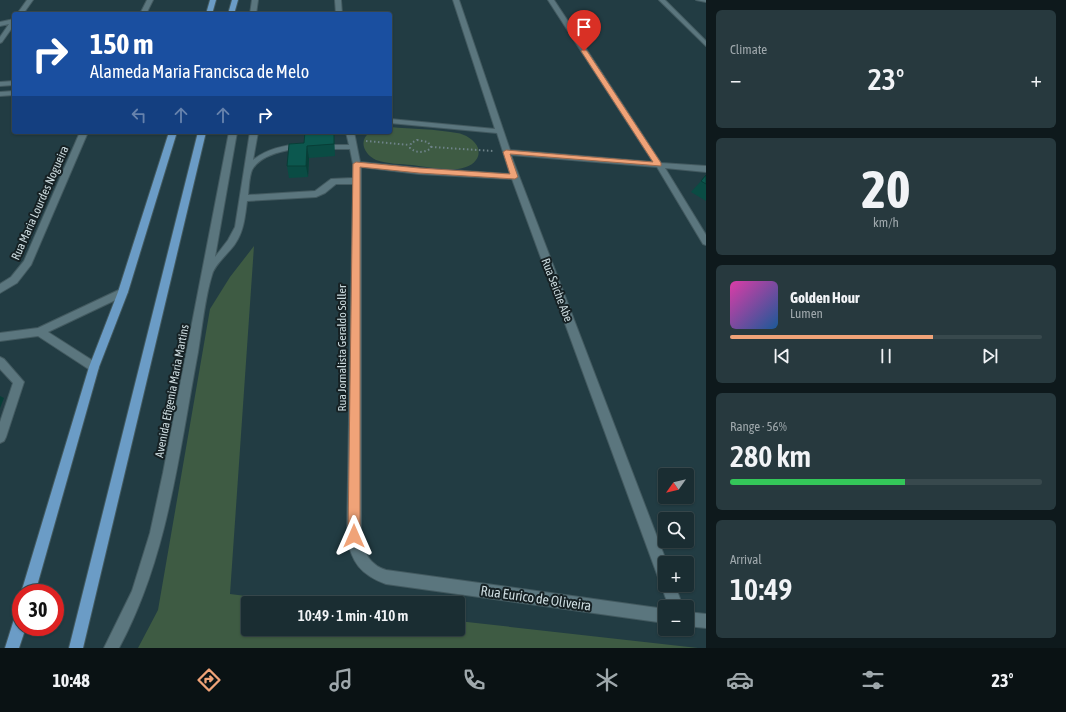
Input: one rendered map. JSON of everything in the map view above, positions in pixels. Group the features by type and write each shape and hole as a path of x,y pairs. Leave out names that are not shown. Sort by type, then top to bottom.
{"main road":[{"path":"210,12 213,0"},
{"path":"232,12 235,0"},
{"path":"31,584 94,367 123,292 172,134"},
{"path":"76,648 202,134"},
{"path":"12,648 16,636"}],"street":[{"path":"21,12 30,0"},
{"path":"144,12 150,0"},
{"path":"253,12 255,0"},
{"path":"338,0 339,12"},
{"name":"Rua Seiche Abe","path":"456,0 498,131 658,558"},
{"path":"551,0 706,242"},
{"path":"662,0 706,44"},
{"path":"699,0 706,0"},
{"path":"0,24 12,21"},
{"path":"0,41 12,24"},
{"path":"0,84 12,83"},
{"path":"0,94 12,93"},
{"path":"392,121 498,131"},
{"name":"Rua Maria Lourdes Nogueira","path":"0,289 14,280 28,263 83,134"},
{"name":"Avenida Efigenia Maria Martins","path":"111,648 124,628 137,597 158,528 208,272 233,134"},
{"path":"208,272 237,234 254,134"},
{"path":"248,169 265,155 284,148 352,139"},
{"name":"Rua Jornalista Geraldo Soller","path":"352,139 356,164 354,536 357,550 364,562"},
{"path":"506,152 706,169"},
{"path":"356,164 419,171 515,177"},
{"path":"244,198 316,194 334,181 356,181"},
{"path":"0,337 39,332 123,292"},
{"path":"39,332 94,367"},
{"path":"0,362 19,382 0,437"},
{"name":"Rua Eurico de Oliveira","path":"364,562 374,572 386,577 658,615"},
{"path":"694,620 706,621"}],"path":[{"path":"352,139 410,145"},
{"path":"410,145 413,141 421,140 428,142 431,147"},
{"path":"410,145 412,150 420,153 428,151 431,147"},
{"path":"431,147 506,152"}],"green space":[{"path":"392,127 457,133 472,140 477,145 479,151 476,160 471,165 464,168 437,169 394,164 376,160 368,154 363,143 368,134 392,134"},
{"path":"254,246 230,594 246,596 241,596 241,636 465,636 465,622 698,648 138,648 158,610 210,309 230,277"}],"building":[{"path":"305,134 334,134 334,144 307,146 306,166 287,166 289,144 304,143"},
{"path":"706,175 706,184 701,181"}],"route":[{"path":"354,536 356,164 419,171 515,177 506,152 658,165 584,51"}]}
